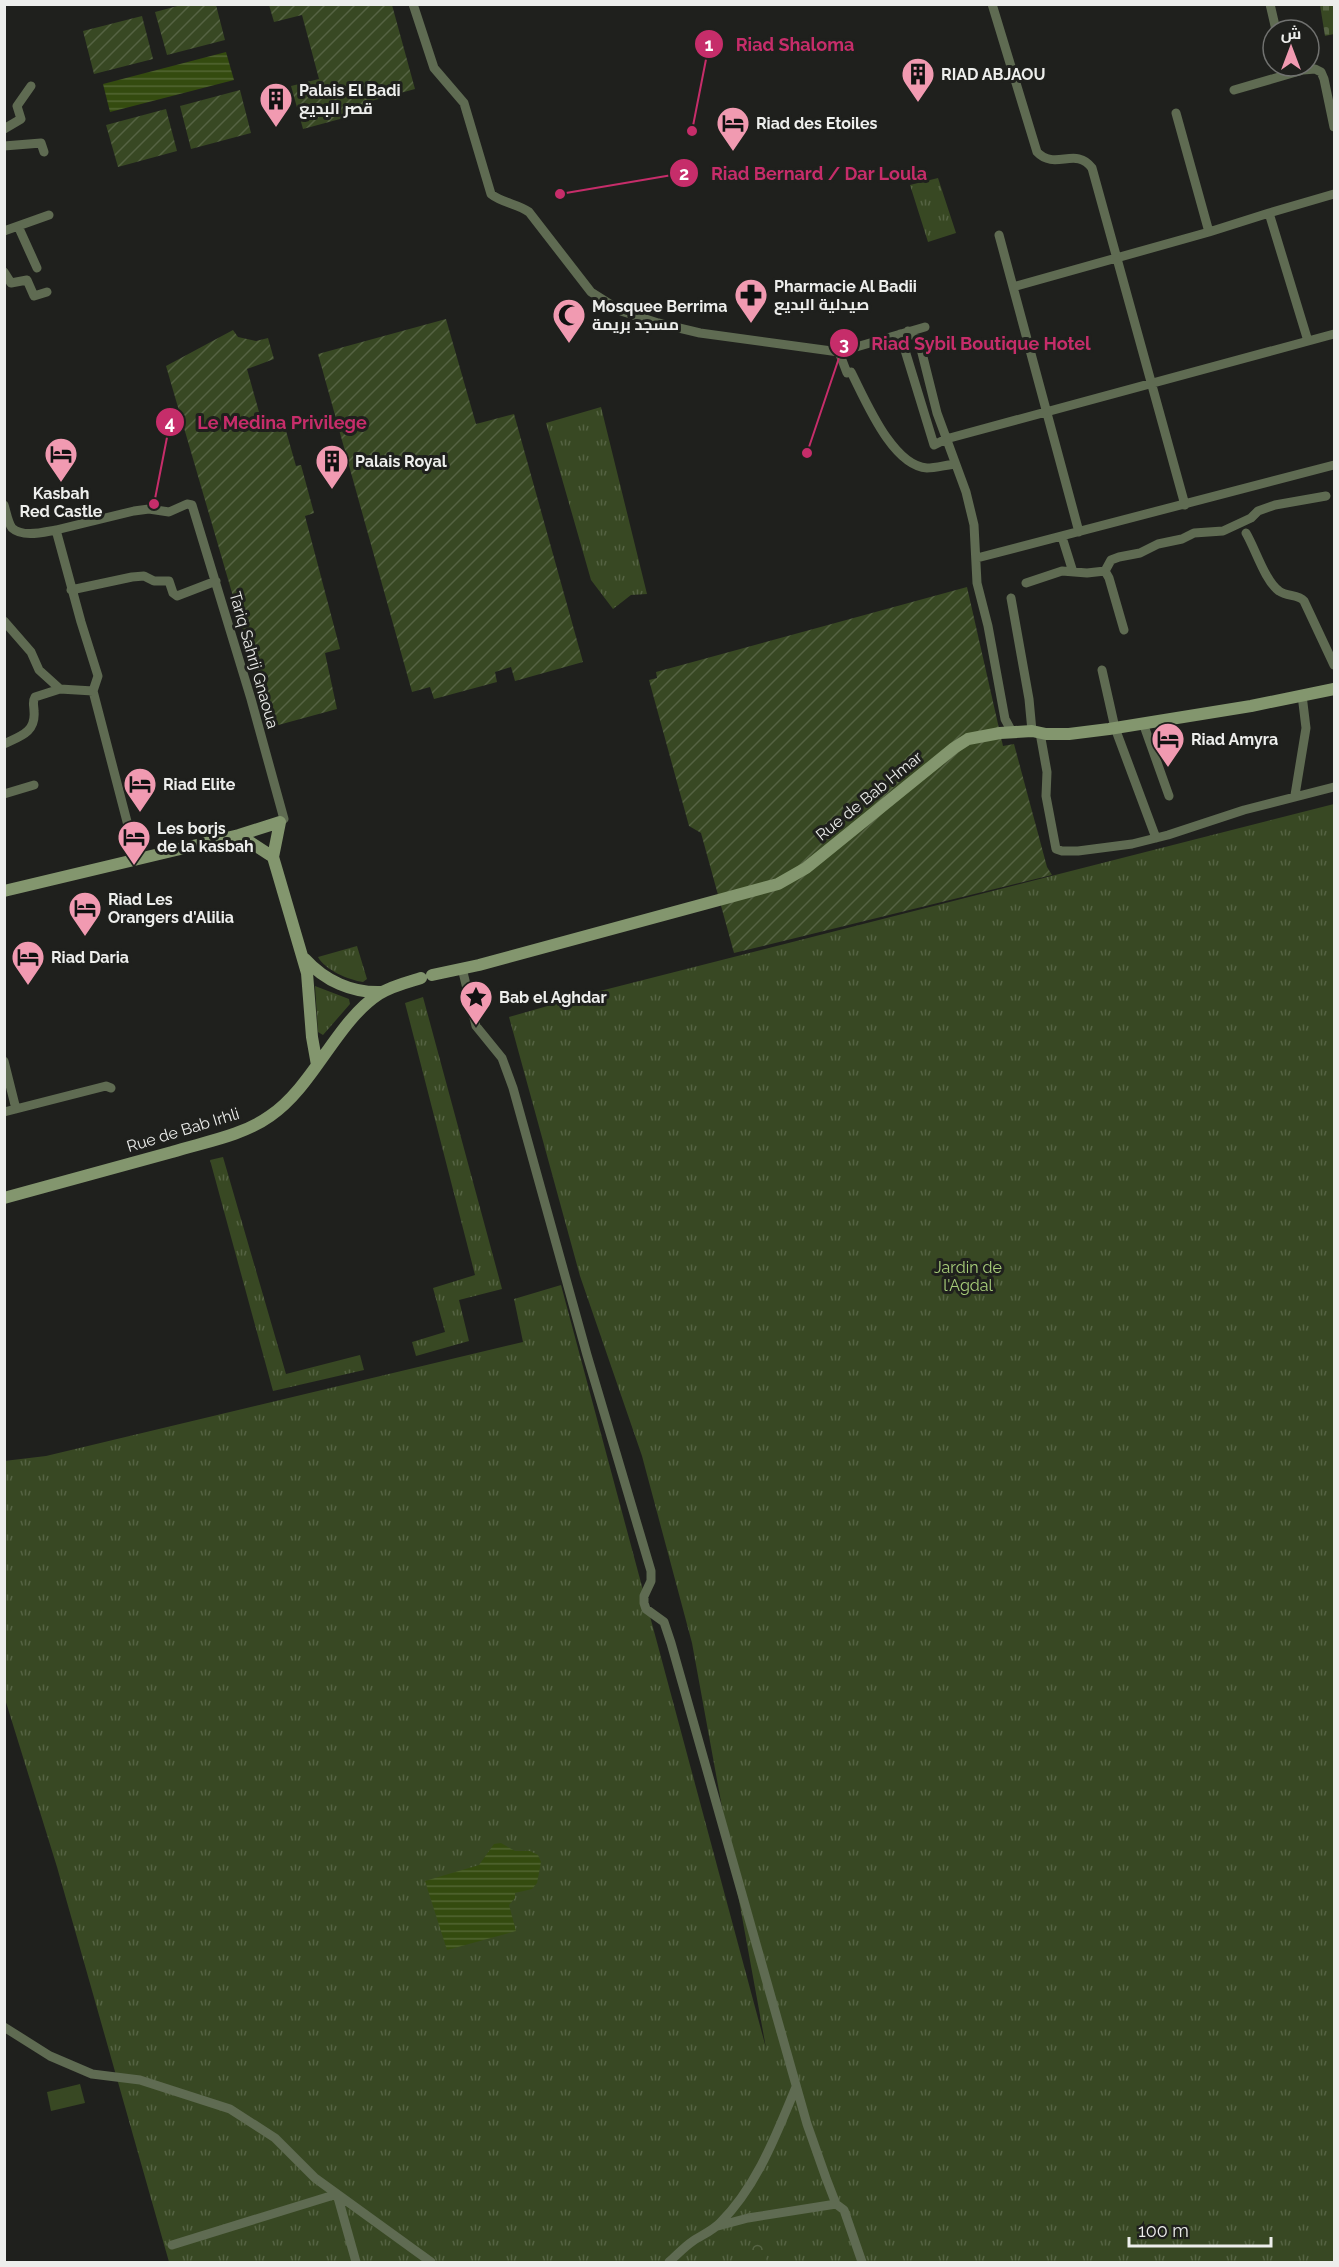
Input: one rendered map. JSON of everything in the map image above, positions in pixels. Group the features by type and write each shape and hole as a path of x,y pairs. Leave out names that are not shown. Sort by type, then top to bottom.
{"main road":[{"name":"Rue de Bab Hmar","path":"427,976 711,904 778,884 806,868 968,739 1012,732 1069,734 1115,728 1240,708 1335,689"},
{"path":"4,891 238,835 280,822 273,857 304,957 316,1065"},
{"path":"238,835 273,857"},
{"path":"304,957 320,974 342,985 361,991 381,992"},
{"name":"Rue de Bab Irhli","path":"4,1198 203,1143 251,1127 283,1106 363,1007 381,992 427,976"}],"street":[{"path":"413,4 434,68 464,103 491,194 529,212 582,282 600,300 632,315 700,333 838,352 925,327"},
{"path":"992,4 1037,152 1047,160 1082,159 1087,161 1092,168 1185,505"},
{"path":"1321,72 1335,127"},
{"path":"1234,90 1266,78"},
{"path":"4,129 21,119 17,106 31,86"},
{"path":"1176,113 1209,232"},
{"path":"4,146 41,143 44,152"},
{"path":"1013,287 1335,194"},
{"path":"1269,213 1308,341"},
{"path":"4,231 49,215"},
{"path":"18,226 37,268"},
{"path":"999,235 1079,532"},
{"path":"4,272 11,283 27,280 34,296 46,292"},
{"path":"904,333 917,338 920,345 946,439 966,492 974,525 977,583 988,626 1005,719 1012,732"},
{"path":"904,333 933,444 1335,334"},
{"path":"838,352 847,373 851,372 869,409 899,453 908,461 927,468 955,464"},
{"path":"977,558 1335,465"},
{"path":"1105,571 1111,560 1119,557 1140,553 1158,544 1182,539 1194,533 1222,531 1251,518 1258,511 1275,505 1326,496"},
{"name":"Tariq Sahrij Gnaoua","path":"56,530 144,509 170,512 189,504 192,505 284,819 280,822"},
{"path":"4,505 10,524 15,530 35,533 56,530 71,590 98,676 93,691 137,860"},
{"path":"1246,533 1273,586 1281,593 1298,597 1304,601 1335,665"},
{"path":"1062,537 1073,572"},
{"path":"1026,583 1054,572 1105,571"},
{"path":"1105,571 1124,630"},
{"path":"71,590 123,578 144,576 153,581 169,581 177,597 216,581"},
{"path":"1011,598 1029,699 1047,772 1046,796 1056,849 1062,852 1078,851 1132,844 1295,795 1335,787"},
{"path":"4,621 31,652 39,670 60,689"},
{"path":"1102,670 1115,728 1156,838"},
{"path":"4,744 27,734 32,728 35,714 34,697 60,689 93,691"},
{"path":"1295,795 1306,728 1302,695"},
{"path":"1143,723 1169,796"},
{"path":"4,794 34,785"},
{"path":"462,968 476,1026 502,1058 513,1088 587,1355 651,1571 651,1581 644,1596 644,1603 646,1609 663,1622 671,1643 796,2087 826,2178 836,2204 844,2210 862,2262"},
{"path":"4,1061 16,1109"},
{"path":"4,1112 106,1086 111,1088"},
{"path":"4,2027 50,2056 92,2074 140,2080 230,2109 276,2138 315,2178 431,2262"},
{"path":"669,2262 692,2242 718,2226 735,2207 752,2182 771,2146 796,2087"},
{"path":"172,2245 337,2194"},
{"path":"337,2194 356,2262"},
{"path":"718,2226 748,2218 836,2204"}],"green space":[{"path":"185,4 216,5 225,40 167,55 155,12"},
{"path":"269,5 392,5 415,89 364,103 366,112 303,129 291,86 319,79 302,15 274,22"},
{"path":"1320,5 1334,5 1334,34 1325,36"},
{"path":"142,16 153,59 94,74 83,31"},
{"path":"240,90 251,133 191,149 180,106"},
{"path":"166,109 177,151 118,167 106,125"},
{"path":"938,178 956,233 928,242 910,185"},
{"path":"446,319 476,424 514,414 583,662 515,681 511,667 495,672 497,682 434,699 430,687 412,692 318,354"},
{"path":"233,330 238,337 256,341 268,338 274,359 247,369 264,430 284,424 296,466 301,465 314,513 305,516 340,649 325,653 337,709 271,727 166,366"},
{"path":"601,407 647,594 631,595 613,609 591,580 546,423"},
{"path":"967,587 1003,746 1014,744 1047,867 1052,875 734,953 701,833 689,826 649,680 657,678 656,672"},
{"name":"Jardin de l'Agdal","path":"1334,804 1334,2262 169,2262 57,1867 5,1699 4,1461 46,1456 523,1342 514,1299 561,1285 766,2048 692,1643 642,1456 580,1276 509,1017 600,991"},
{"path":"357,946 367,979 363,982 338,974 321,962 318,957"},
{"path":"315,986 349,999 350,1004 323,1035 318,1032"},
{"path":"423,997 502,1289 459,1300 469,1341 416,1356 412,1342 445,1332 433,1288 475,1275 405,1003"},
{"path":"223,1157 286,1374 360,1355 364,1370 273,1391 210,1160"},
{"path":"80,2084 85,2103 51,2111 47,2092"},
{"path":"762,2242 767,2262 754,2262 750,2246"}],"shaded area":[{"path":"226,52 234,80 110,112 103,84"},
{"path":"501,1843 515,1851 530,1851 538,1855 541,1862 537,1883 532,1889 515,1893 515,1898 509,1905 516,1931 447,1950 425,1881 479,1865 494,1844"}],"place":[{"name":"RIAD ABJAOU","path":"918,103"},
{"name":"Palais El Badi قصر البديع","path":"276,128"},
{"name":"Riad Shaloma","path":"692,131"},
{"name":"Riad des Etoiles","path":"733,152"},
{"name":"Riad Bernard / Dar Loula","path":"560,194"},
{"name":"Pharmacie Al Badii صيدلية البديع","path":"751,324"},
{"name":"Mosquee Berrima مسجد بريمة","path":"569,344"},
{"name":"Riad Sybil Boutique Hotel","path":"807,453"},
{"name":"Kasbah Red Castle","path":"61,483"},
{"name":"Palais Royal","path":"332,490"},
{"name":"Le Medina Privilege","path":"154,504"},
{"name":"Riad Amyra","path":"1168,768"},
{"name":"Riad Elite","path":"140,813"},
{"name":"Les borjs de la kasbah","path":"134,866"},
{"name":"Riad Les Orangers d'Alilia","path":"85,937"},
{"name":"Riad Daria","path":"28,986"},
{"name":"Bab el Aghdar","path":"476,1026"}]}
